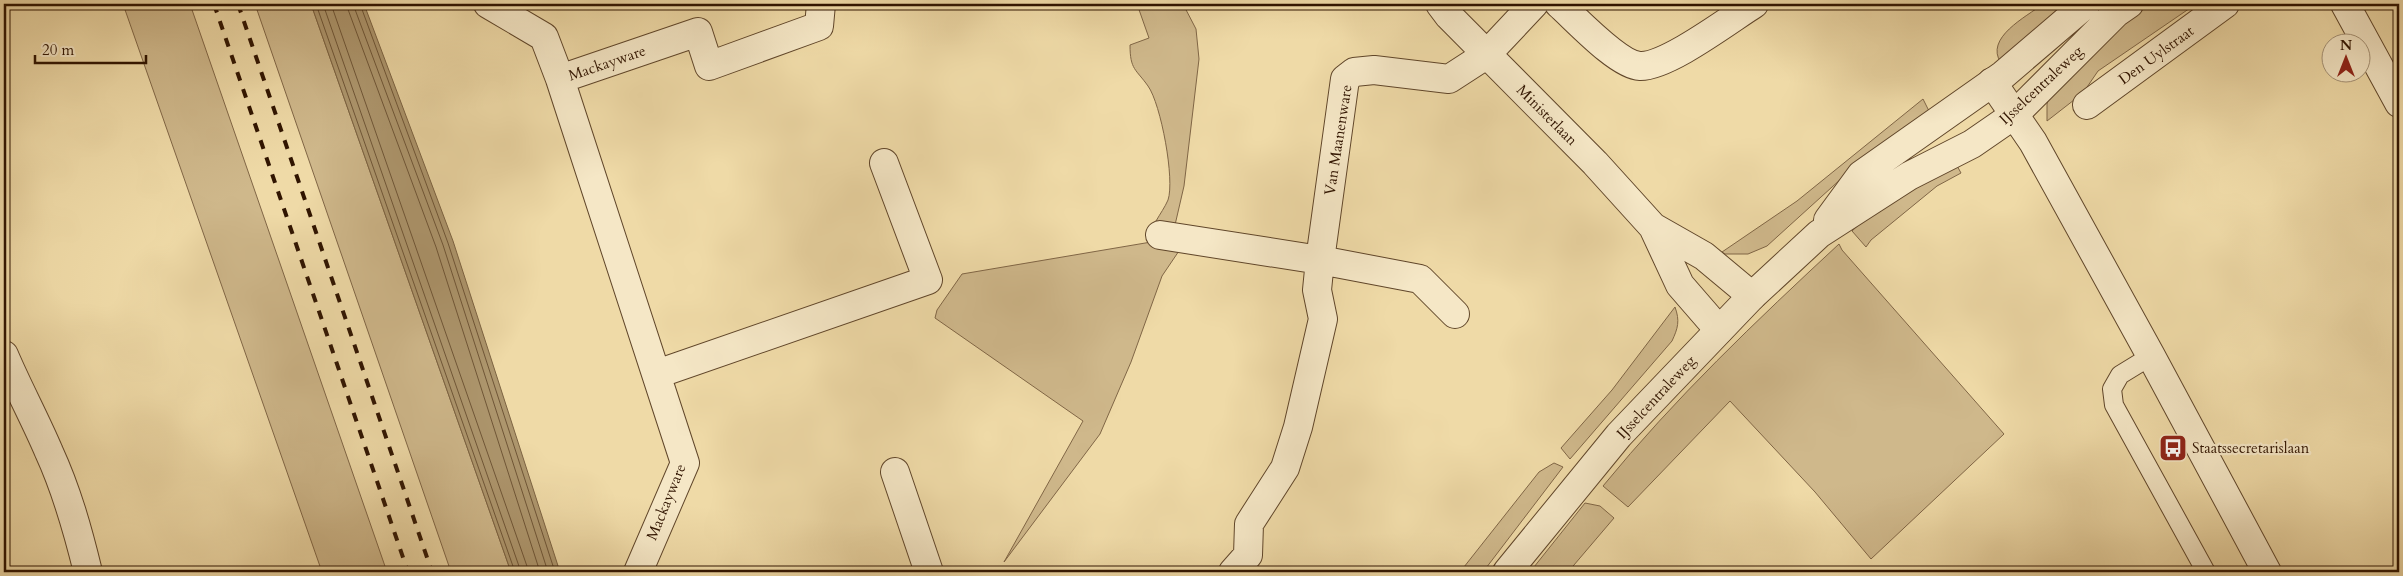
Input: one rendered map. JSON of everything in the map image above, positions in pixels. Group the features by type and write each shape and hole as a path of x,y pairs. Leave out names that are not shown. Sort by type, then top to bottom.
{"street":[{"path":"488,4 544,37 560,79"},
{"name":"Mackayware","path":"638,572 684,463 657,374 560,79 698,32 709,66 819,26 821,4"},
{"name":"Ministerlaan","path":"1440,4 1486,55 1595,163 1653,227 1680,285 1719,330"},
{"name":"Van Maanenware","path":"1232,572 1248,554 1249,524 1286,468 1298,427 1323,319 1317,290 1345,79 1354,72 1374,70 1449,79 1486,55 1534,4"},
{"path":"1559,4 1616,55 1640,66 1669,58 1754,4"},
{"name":"IJsselcentraleweg","path":"1819,234 1861,175 1992,82 2086,4"},
{"name":"IJsselcentraleweg","path":"1507,572 1619,435 1752,296 1819,234 1909,176 1972,144 2014,115 2116,13 2128,4"},
{"name":"Den Uylstraat","path":"2087,105 2226,4"},
{"path":"2345,4 2399,102"},
{"path":"1992,82 2033,142 2151,356 2266,572"},
{"path":"657,374 928,280 884,163"},
{"name":"Ministerlaan","path":"1653,227 1704,256 1752,296"},
{"path":"1160,235 1320,260 1420,279 1455,314"},
{"path":"4,355 72,510 88,572"},
{"path":"895,472 929,572"}],"lane":[{"path":"2151,356 2120,375 2112,388 2114,405 2206,572"}],"shaded area":[{"path":"123,4 190,4 387,572 322,572"},
{"path":"255,4 311,4 511,572 451,572"},
{"path":"1137,4 1183,4 1196,29 1199,59 1184,186 1175,225 1156,221 1168,200 1170,176 1158,109 1153,95 1134,68 1131,60 1130,45 1149,38"},
{"path":"2043,4 2069,4 2001,63 1997,54 1998,45 2002,37 2009,29"},
{"path":"2144,4 2196,4 2098,71 2083,93 2047,121 2047,104 2051,90 2131,13"},
{"path":"1923,99 1930,113 1853,168 1767,246 1748,254 1725,254 1722,252 1797,201"},
{"path":"1955,162 1961,173 1937,186 1871,240 1866,247 1852,231 1865,219"},
{"path":"1163,240 1183,245 1162,276 1131,362 1100,434 1004,562 1083,421 935,318 937,310 962,274"},
{"path":"1839,244 1842,250 2004,434 1871,559 1815,492 1730,401 1628,507 1603,486 1630,453 1687,391"},
{"path":"1675,307 1678,324 1672,341 1570,459 1561,448 1612,390"},
{"path":"1554,463 1563,467 1483,572 1460,572 1539,472"},
{"path":"1585,503 1600,506 1614,518 1568,572 1530,572"}],"water":[{"path":"311,4 364,4 453,241 560,572 511,572"}],"railway":[{"path":"214,4 408,572"},
{"path":"238,4 432,572"}],"place":[{"name":"Staatssecretarislaan","path":"2173,448"}]}
